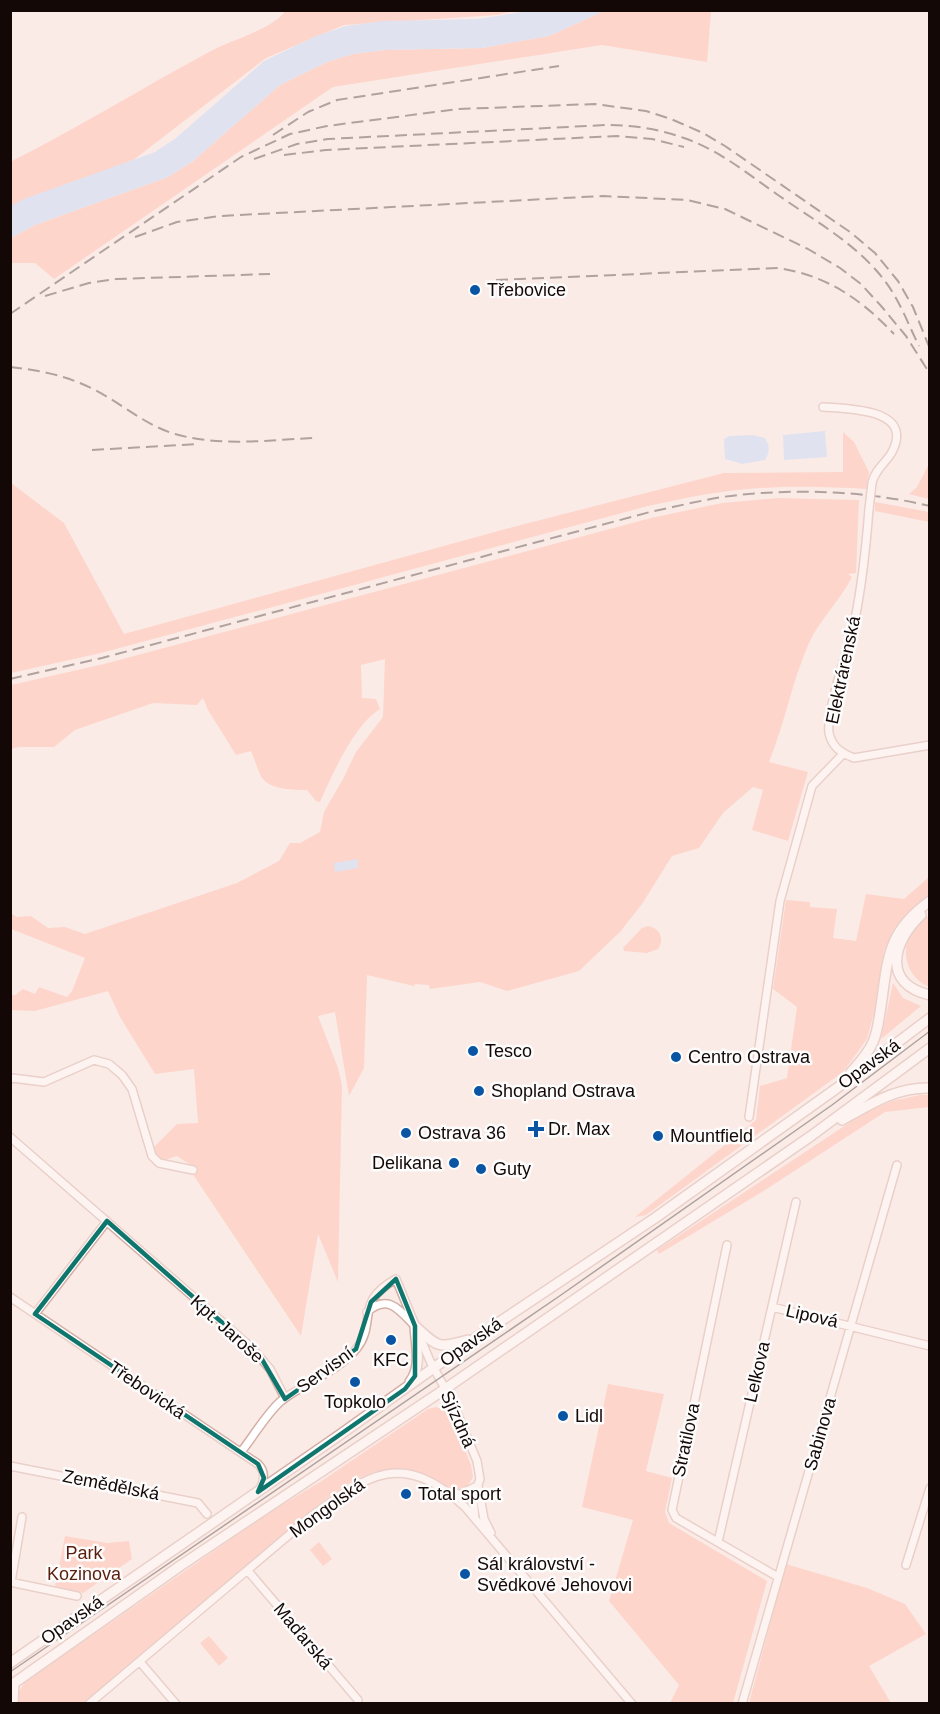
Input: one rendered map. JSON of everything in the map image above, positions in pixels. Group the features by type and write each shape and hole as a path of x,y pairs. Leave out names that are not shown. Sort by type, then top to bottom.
{"main road":[{"path":"837,1088 874,1041 892,943 909,918 930,901"},
{"path":"930,906 913,922 904,936 898,948 896,966 903,981 916,990 930,995"},
{"name":"Opavská","path":"10,1663 477,1337 609,1250 837,1088 930,1018"},
{"name":"Opavská","path":"12,1685 180,1566 445,1389 811,1136 930,1048"},
{"path":"811,1136 881,1098 904,1090 930,1088"},
{"path":"415,1326 435,1345 445,1347 477,1337"},
{"path":"405,1389 415,1376 417,1366 415,1326"},
{"path":"12,1685 13,1704"}],"street":[{"name":"Elektrárenská","path":"823,407 874,412 882,415 891,423 896,435 890,455 876,472 872,483 864,573 854,625 831,712 829,732 834,746 843,754"},
{"path":"749,1117 780,901 812,786 843,754 854,758 867,757 930,745"},
{"path":"10,1080 12,1078 44,1082 94,1060 109,1064 122,1075 132,1089 152,1156 159,1163 193,1170"},
{"name":"Kpt. Jaroše","path":"10,1137 252,1348 270,1369 285,1398"},
{"name":"Sabinova","path":"742,1704 897,1165"},
{"name":"Lelkova","path":"718,1542 796,1202"},
{"path":"35,1314 107,1221"},
{"name":"Stratilova","path":"727,1245 672,1510 676,1518 778,1577"},
{"name":"Sjízdná","path":"396,1279 477,1461 478,1485"},
{"name":"Servisní","path":"285,1398 329,1370 356,1349 363,1335 367,1312 377,1293 396,1279"},
{"name":"Třebovická","path":"10,1297 242,1452 262,1469 264,1481 258,1492"},
{"path":"367,1312 378,1305 390,1304 398,1308 415,1326"},
{"name":"Lipová","path":"772,1306 930,1346"},
{"path":"242,1452 285,1398"},
{"name":"Zemědělská","path":"10,1466 198,1503 207,1514"},
{"name":"Mongolská","path":"89,1704 309,1518 344,1492 370,1478 392,1474 412,1475 449,1492 498,1545 632,1704"},
{"path":"449,1492 461,1494 478,1485"},
{"path":"476,1520 473,1499 478,1485"},
{"path":"478,1485 484,1519 498,1545"},
{"path":"906,1565 930,1488"},
{"path":"22,1516 11,1582 77,1596"},
{"name":"Maďarská","path":"248,1571 358,1700"},
{"path":"140,1662 176,1704"}],"highlighted area":[{"path":"107,1221 260,1356 285,1399 356,1349 371,1302 396,1279 415,1326 415,1376 405,1389 258,1492 264,1478 258,1464 35,1314"}],"green space":[{"path":"285,11 514,11 497,15 344,25 266,58 123,168 11,214 10,162 209,52 271,24"},
{"path":"604,11 711,11 707,62 602,45 333,87 54,279 35,263 11,263 11,238 35,225 168,177 193,161 280,85 327,62 353,54 384,50 482,48 549,36"},
{"path":"843,432 854,442 869,472 867,489 758,488 703,495 648,506 101,653 11,673 11,483 64,523 124,634 513,527 724,473 843,472"},
{"path":"929,464 929,499 909,494 917,487"},
{"path":"779,498 859,500 856,573 848,574 852,577 847,586 809,643 769,762 808,772 788,841 752,830 763,790 753,787 723,813 699,848 672,856 642,904 620,932 579,971 507,991 480,982 430,989 429,985 415,984 414,986 367,975 364,1068 349,1096 335,1012 318,1016 338,1068 342,1085 338,1282 318,1234 301,1336 192,1173 192,1166 177,1156 162,1161 155,1154 153,1148 177,1124 198,1123 194,1069 155,1074 120,1017 108,991 35,1011 11,1010 11,995 23,989 35,994 39,987 67,997 72,991 85,958 11,929 10,913 17,917 31,916 48,928 65,927 85,934 237,883 279,861 290,843 300,843 320,832 324,812 356,752 383,717 385,659 361,665 362,698 376,699 380,709 370,716 353,738 337,765 320,802 316,801 307,790 283,788 266,782 261,776 251,751 236,755 203,698 197,705 153,703 75,730 54,747 11,749 11,685 104,664 651,518 722,503"},
{"path":"875,502 929,512 929,522 875,511"},
{"path":"929,877 929,894 893,931 884,951 875,1009 867,1039 843,1072 646,1215 635,1217 756,1120 760,1086 787,1078 797,1007 773,989 786,900 810,902 810,907 837,909 833,938 856,941 866,894 904,899"},
{"path":"929,915 929,987 921,983 911,971 906,956 906,947 911,931"},
{"path":"648,926 656,929 660,935 661,941 658,949 647,953 624,951 623,948 642,928"},
{"path":"893,983 903,998 921,1006 881,1039"},
{"path":"929,1095 929,1107 885,1112 762,1192 659,1254 657,1250 864,1113 892,1101"},
{"path":"608,1384 664,1394 646,1471 672,1478 665,1512 669,1523 767,1581 733,1703 670,1703 679,1685 609,1601 633,1520 582,1507"},
{"path":"436,1407 445,1410 452,1417 471,1465 473,1477 467,1487 454,1490 425,1474 402,1469 386,1470 354,1480 312,1510 84,1703 17,1704 18,1693 25,1682 270,1512 320,1482 428,1409"},
{"name":"Park Kozinova","path":"65,1536 107,1543 129,1541 132,1559 83,1593 55,1587"},
{"path":"319,1542 332,1559 323,1566 310,1550"},
{"path":"786,1564 867,1588 905,1604 926,1634 869,1666 891,1703 749,1703"},
{"path":"209,1636 228,1658 219,1666 200,1643"}],"water":[{"path":"527,11 604,11 549,36 482,48 384,50 353,54 327,62 280,85 193,161 168,177 35,225 11,238 11,206 24,199 155,152 176,138 264,61 316,36 346,26 382,21 479,19"},
{"path":"825,431 827,457 784,460 783,435"},
{"path":"753,435 765,438 767,441 769,449 765,460 742,464 725,459 724,439 729,436"},
{"path":"358,859 358,868 335,872 334,863"}],"tram line":[{"path":"10,1672 561,1295 832,1105 930,1031"}],"railway":[{"path":"273,135 308,112 337,100 559,66"},
{"path":"10,314 241,157 290,134 327,126 458,109 595,104 646,111 703,133 850,232 875,253 898,281 913,307 930,349"},
{"path":"254,159 297,144 328,139 607,125 665,132 697,143 721,156 849,244 885,281 919,346"},
{"path":"284,155 326,150 617,136 652,139 684,147"},
{"path":"135,237 177,222 220,216 603,196 687,200 725,209 808,249 840,268 861,284 882,307 906,336 930,374"},
{"path":"496,280 778,268 812,276 842,290 869,310 894,334"},
{"path":"45,296 89,283 116,279 270,274"},
{"path":"10,367 43,372 75,381 164,430 192,438 227,442 313,438"},
{"path":"92,450 199,444"},
{"path":"10,679 102,658 650,512 713,499 774,492 826,492 878,497 930,506"}],"place":[{"name":"Třebovice","path":"475,290"},
{"name":"Tesco","path":"473,1051"},
{"name":"Centro Ostrava","path":"676,1057"},
{"name":"Shopland Ostrava","path":"479,1091"},
{"name":"Dr. Max","path":"536,1129"},
{"name":"Ostrava 36","path":"406,1133"},
{"name":"Mountfield","path":"658,1136"},
{"name":"Delikana","path":"454,1163"},
{"name":"Guty","path":"481,1169"},
{"name":"KFC","path":"391,1340"},
{"name":"Topkolo","path":"355,1382"},
{"name":"Lidl","path":"563,1416"},
{"name":"Total sport","path":"406,1494"},
{"name":"Sál království - Svědkové Jehovovi","path":"465,1574"}]}
